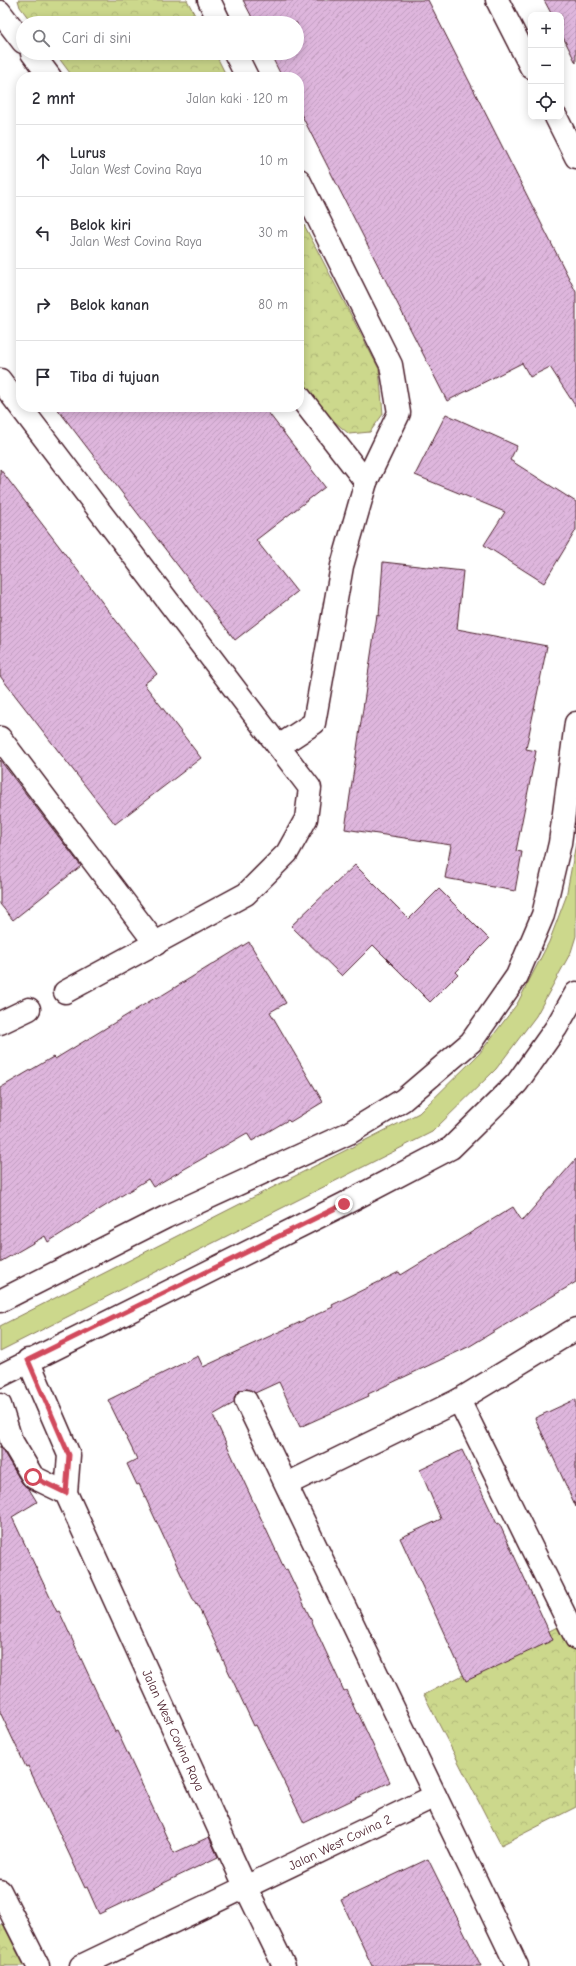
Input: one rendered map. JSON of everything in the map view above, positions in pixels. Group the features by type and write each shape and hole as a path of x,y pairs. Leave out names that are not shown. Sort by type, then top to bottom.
{"street":[{"path":"209,0 217,16"},
{"path":"497,0 528,61"},
{"path":"0,12 16,33"},
{"path":"37,60 46,72"},
{"path":"238,60 244,72"},
{"path":"558,120 576,157"},
{"path":"279,746 314,723 342,566 366,482 399,413 392,365 304,190"},
{"path":"0,380 16,401"},
{"path":"304,402 366,482"},
{"path":"24,412 310,788 306,819 287,853 246,894 65,992"},
{"path":"0,1301 166,1217 349,1133 403,1100 471,1042 517,976 543,915 560,843 576,723"},
{"path":"0,738 156,944"},
{"path":"0,1376 28,1360 344,1204 451,1148 517,1083 556,1028 576,993"},
{"path":"0,1023 29,1009"},
{"path":"287,1484 458,1400 576,1329"},
{"name":"Jalan West Covina Raya","path":"28,1360 69,1455 66,1493 245,1886 284,1966"},
{"path":"458,1400 576,1638"},
{"path":"246,1401 517,1966"},
{"path":"0,1405 11,1440 33,1477 66,1493"},
{"name":"Jalan West Covina 2","path":"81,1966 435,1796"},
{"path":"0,1891 38,1966"}],"green space":[{"path":"18,0 187,0 195,16 27,16 20,7"},
{"path":"60,60 218,60 224,72 69,72"},
{"path":"304,225 379,369 383,414 370,432 349,434 328,416 304,384"},
{"path":"576,843 576,936 571,952 536,1016 496,1069 432,1132 0,1351 0,1326 419,1113 479,1054 517,1004 549,942 566,897"},
{"path":"563,1624 576,1650 576,1807 501,1845 424,1695"},
{"path":"3,1924 24,1966 0,1966 0,1926"}],"building":[{"path":"243,0 428,0 576,292 576,407 550,367 530,377 522,363 447,401 304,120 304,72 280,72 274,60 304,60 304,16 251,16"},
{"path":"544,0 576,0 576,63 564,39 564,12 550,12"},
{"path":"60,412 268,412 325,487 256,540 297,592 235,640"},
{"path":"446,414 517,446 510,460 576,502 576,530 544,583 484,545 505,512 415,475"},
{"path":"0,469 157,674 144,684 201,758 115,824 0,676"},
{"path":"383,562 463,571 457,629 547,646 526,749 536,751 516,851 522,852 515,891 445,878 451,845 345,829 377,615 379,616"},
{"path":"0,760 81,866 13,920 0,904"},
{"path":"355,865 409,919 439,889 489,939 456,972 458,974 430,1002 373,945 342,976 291,926"},
{"path":"249,942 286,1003 270,1012 323,1102 290,1122 288,1120 252,1141 247,1133 153,1187 148,1179 48,1242 45,1236 0,1262 0,1088 53,1057 55,1059"},
{"path":"576,1159 576,1282 470,1346 368,1394 369,1396 300,1427 279,1382 255,1393 247,1389 240,1390 236,1394 234,1403 213,1415 285,1570 287,1569 344,1691 346,1690 357,1714 358,1713 390,1782 304,1823 256,1725 254,1726 139,1484 137,1485 127,1464 137,1459 108,1400 198,1356 203,1367 333,1307 332,1305 399,1272 401,1275 513,1207 522,1221"},
{"path":"576,1399 576,1507 535,1418"},
{"path":"0,1446 22,1483 29,1489 37,1502 12,1517 57,1612 59,1611 115,1732 117,1731 174,1853 209,1837 218,1857 99,1914 87,1887 85,1888 28,1766 26,1767 0,1712"},
{"path":"462,1450 497,1524 499,1523 553,1640 466,1681 400,1538 441,1519 420,1470"},
{"path":"428,1859 481,1966 372,1966 341,1900"}],"route":[{"path":"33,1477 66,1493 69,1455 28,1360 344,1204"}]}
